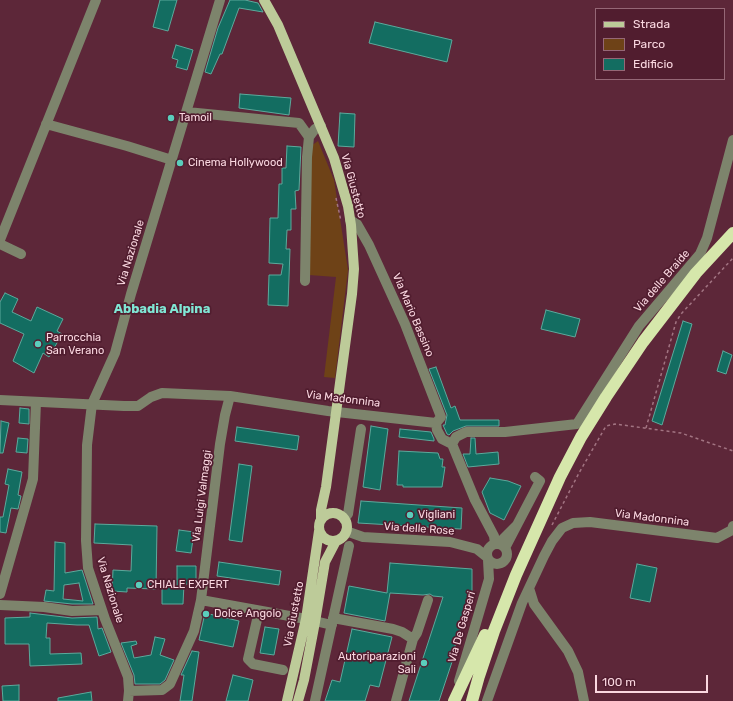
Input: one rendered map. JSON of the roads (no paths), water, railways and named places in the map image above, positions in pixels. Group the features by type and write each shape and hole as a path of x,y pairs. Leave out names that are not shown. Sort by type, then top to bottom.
{"highway":[{"path":"474,701 479,676 494,631 516,575 560,477 581,437 626,366 672,304 696,273 733,233"},
{"path":"474,701 516,589 544,526 589,439 618,391 677,309 733,244"},
{"path":"454,701 505,590 516,575"}],"main road":[{"name":"Via Giustetto","path":"264,0 278,25 321,126 334,158 348,206 346,222 354,269 352,294 326,487 321,510 321,519"},
{"name":"Via Giustetto","path":"326,487 328,501 334,513"},
{"path":"334,513 338,514 344,519 346,523 346,531 340,539 336,541 328,540 321,535 319,527 321,519 325,516 334,513"},
{"name":"Via Giustetto","path":"298,701 304,680 319,531"},
{"name":"Via Giustetto","path":"287,701 325,562 336,541"}],"street":[{"path":"0,240 96,0"},
{"name":"Via Nazionale","path":"128,696 128,677 102,610 88,568 86,541 87,445 92,404 114,353 220,0"},
{"path":"186,112 299,123 309,138"},
{"path":"46,124 172,160"},
{"path":"305,281 307,157 309,138 315,129 321,126"},
{"name":"Via delle Braide","path":"452,444 456,437 466,432 505,432 577,424 639,326 700,254 707,238 733,140"},
{"name":"Via Mario Bassino","path":"346,222 357,224 369,245 405,324 441,418 439,422 436,423"},
{"path":"0,244 21,254"},
{"name":"Via Madonnina","path":"0,400 138,406 151,396 162,393 230,396 436,423"},
{"name":"Via Luigi Valmaggi","path":"128,696 162,690 170,684 194,631 201,600 220,444 230,396"},
{"path":"0,594 33,479 36,402"},
{"path":"436,423 442,438 452,444 475,500 494,536 497,545 508,554 505,561 496,564 488,558 488,550 497,545 517,526 540,481 535,477"},
{"path":"344,519 348,514 361,429"},
{"name":"Via Madonnina","path":"488,701 513,626 529,588 552,541 562,528 573,523 590,522 717,538 732,530 733,526"},
{"name":"Via delle Rose","path":"346,531 363,537 450,542 477,549 488,558"},
{"path":"450,542 497,545"},
{"path":"315,701 349,546"},
{"name":"Via De Gasperi","path":"454,701 489,579 488,558"},
{"path":"529,588 534,604 568,651 578,672 584,701"},
{"path":"201,600 310,620 333,621 393,629 414,639"},
{"path":"396,701 414,639 428,600"},
{"path":"0,605 44,607 72,611 102,610"},
{"path":"259,611 248,659 253,664 283,670"}],"place":[{"name":"Tamoil","path":"171,118"},
{"name":"Cinema Hollywood","path":"180,163"},
{"name":"Parrocchia San Verano","path":"38,344"},
{"name":"Vigliani","path":"410,515"},
{"name":"CHIALE EXPERT","path":"139,585"},
{"name":"Dolce Angolo","path":"206,614"},
{"name":"Autoriparazioni Sali","path":"424,663"}],"district":[{"name":"Abbadia Alpina","path":"162,309"}]}
